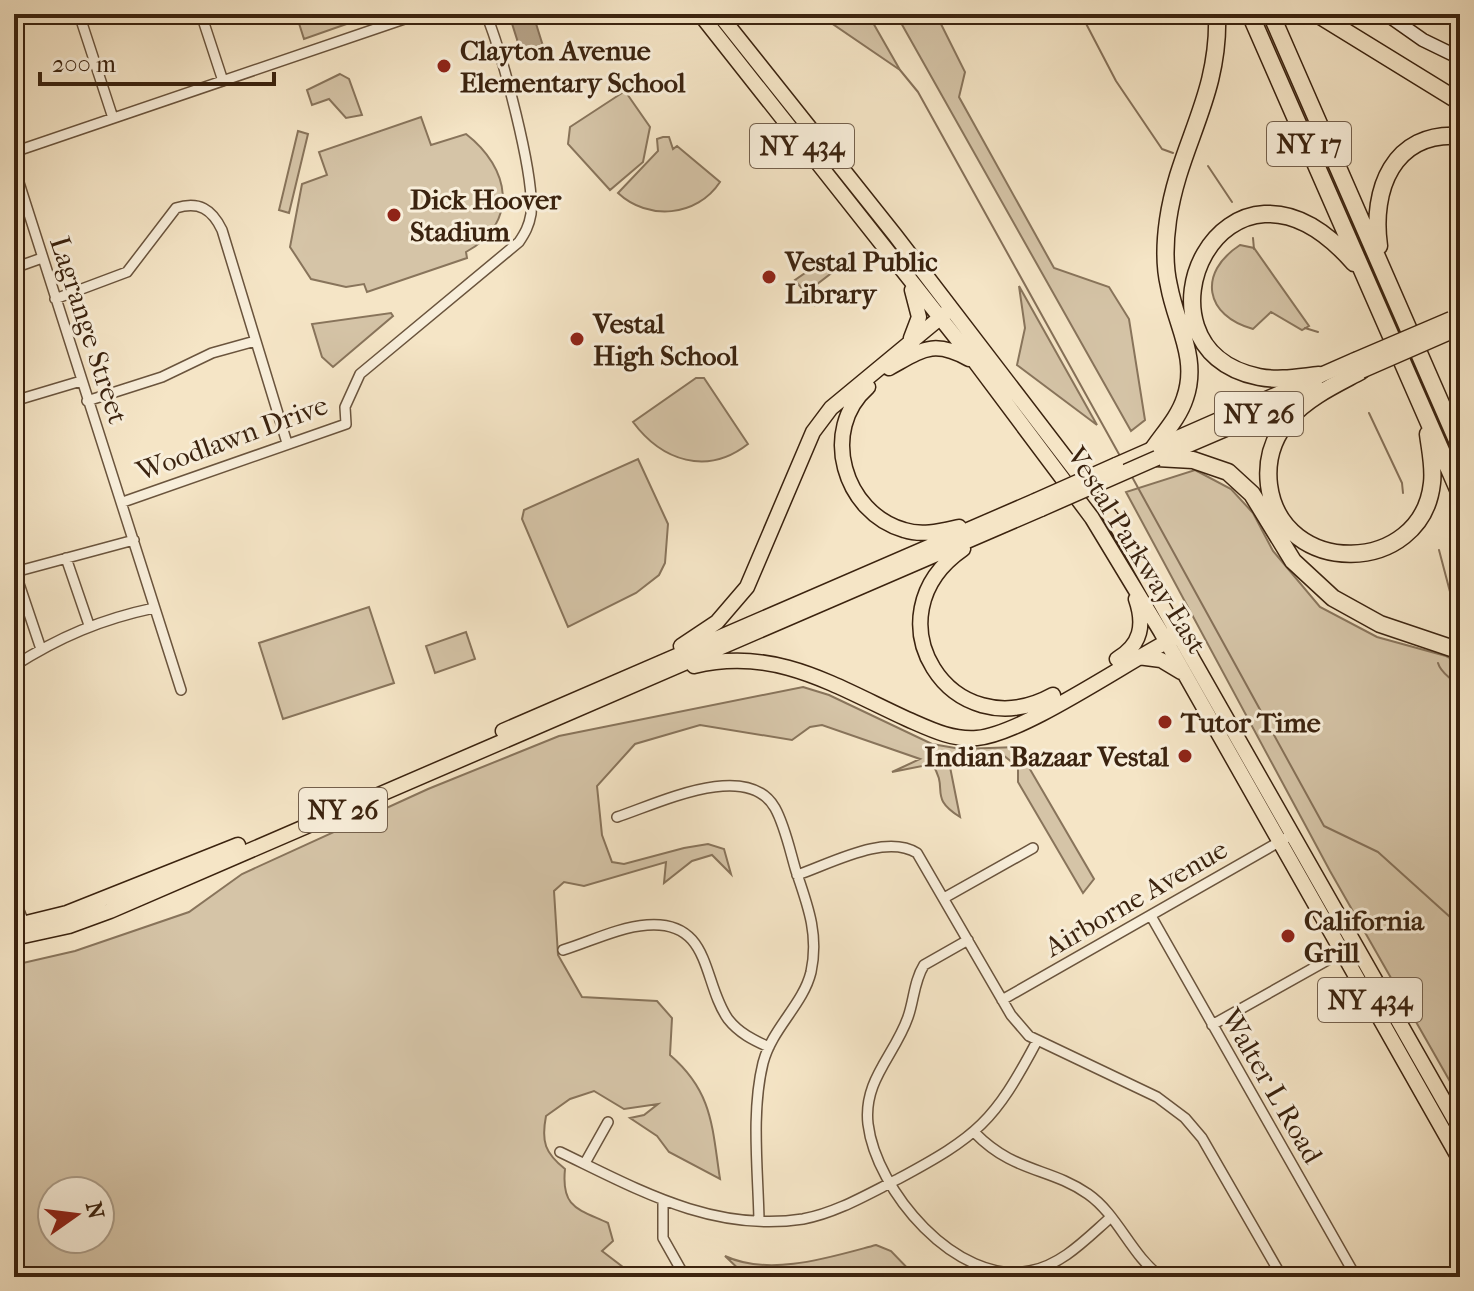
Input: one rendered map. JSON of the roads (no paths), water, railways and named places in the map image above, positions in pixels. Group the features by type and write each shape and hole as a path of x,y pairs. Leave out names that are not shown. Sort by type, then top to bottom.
{"highway":[{"path":"1217,14 1213,77 1174,190 1168,220 1168,284 1189,353 1191,377 1182,406 1155,454 1193,460 1228,472 1252,494 1293,561 1333,598 1380,624 1460,651"},
{"name":"NY 17","path":"1250,14 1460,494"},
{"name":"NY 17","path":"1271,14 1460,447"},
{"path":"1317,14 1460,102"},
{"path":"1382,267 1375,217 1387,175 1405,153 1420,143 1435,137 1460,136"},
{"path":"1319,375 1277,380 1257,377 1235,370 1217,358 1199,333 1193,314 1192,292 1199,261 1214,240 1230,227 1260,216 1278,214 1317,226 1365,276"},
{"path":"1358,365 1295,412 1275,440 1270,454 1271,497 1283,523 1306,543 1338,555 1358,556 1388,547 1412,528 1428,503 1433,482 1425,413"},
{"path":"1442,404 1460,433"}],"main road":[{"name":"Vestal Parkway East","path":"700,14 907,276 948,316 976,363 1055,466 1130,579 1460,1160"},
{"name":"Vestal Parkway East","path":"719,14 948,316 1087,483 1138,559 1460,1129"},
{"path":"907,276 919,317 911,339"},
{"path":"651,672 717,622 747,587 813,432 831,408 911,339 948,316"},
{"path":"948,316 862,392 852,406 844,428 845,472 858,498 890,525 912,532 987,526"},
{"name":"NY 26","path":"20,931 69,926 110,911 651,672 1458,324"},
{"path":"889,368 930,347 942,346 976,363"},
{"name":"NY 26","path":"1155,454 1319,375 1358,365"},
{"path":"987,526 943,565 930,583 922,603 922,645 930,664 952,690 981,705 1012,709 1049,698 1134,654 1161,660 1185,674"},
{"path":"1130,579 1142,623 1134,654"},
{"path":"651,672 721,660 769,661 795,668 941,734 977,738 1013,727 1178,629"}],"street":[{"path":"79,14 113,118"},
{"path":"201,14 223,81"},
{"path":"14,152 419,14"},
{"name":"Woodlawn Drive","path":"123,502 346,424 345,407 360,374 519,242 527,231 531,196 506,75 486,14"},
{"path":"1386,14 1423,40 1460,58"},
{"name":"Lagrange Street","path":"14,167 181,690"},
{"path":"55,299 102,284 127,272 168,215 176,208 197,205 216,217 222,230 287,443"},
{"path":"14,268 42,258"},
{"path":"87,401 162,377 212,353 255,341"},
{"path":"14,401 81,381"},
{"path":"41,649 14,571 134,540"},
{"path":"66,558 89,625"},
{"path":"14,666 89,625 154,608"},
{"path":"617,817 709,787 744,786 764,796 776,809 814,927 815,950 807,982 769,1047 758,1091 759,1220"},
{"name":"Airborne Avenue","path":"1002,1000 1293,834"},
{"path":"797,875 869,851 900,846 917,853 1020,1027 1037,1041 1157,1097 1185,1118 1202,1138 1278,1276"},
{"path":"944,898 1033,848"},
{"path":"14,898 20,931"},
{"name":"Walter L Road","path":"1151,916 1356,1277"},
{"path":"563,950 645,925 661,925 678,931 697,946 727,1017 743,1034 769,1047"},
{"path":"968,940 924,965 902,1032 875,1076 868,1122 874,1149 890,1183 929,1233 983,1266 1007,1272 1047,1267 1110,1218"},
{"path":"1212,1025 1342,952"},
{"path":"560,1152 663,1202 700,1213 759,1220 817,1215 890,1183 975,1133 1008,1095 1037,1041"},
{"path":"585,1163 608,1122"},
{"path":"975,1133 995,1152 1022,1167 1086,1193 1110,1218 1143,1262 1161,1277"},
{"path":"663,1202 663,1238 685,1277"}],"waterway":[{"path":"1081,14 1116,81 1162,149 1173,153"},
{"path":"900,70 918,92 1120,456"},
{"path":"1208,166 1232,202"},
{"path":"1253,238 1254,249"},
{"path":"1305,328 1318,332"},
{"path":"1369,413 1402,483 1403,493"},
{"path":"1131,475 1324,826 1378,852 1460,926"},
{"path":"1439,550 1454,607 1450,625"},
{"path":"1438,663 1456,684 1460,694"}],"place":[{"name":"Clayton Avenue Elementary School","path":"444,66"},
{"name":"Dick Hoover Stadium","path":"394,215"},
{"name":"Vestal Public Library","path":"769,277"},
{"name":"Vestal High School","path":"577,339"},
{"name":"Tutor Time","path":"1165,722"},
{"name":"Indian Bazaar Vestal","path":"1185,756"},
{"name":"California Grill","path":"1288,936"}]}
